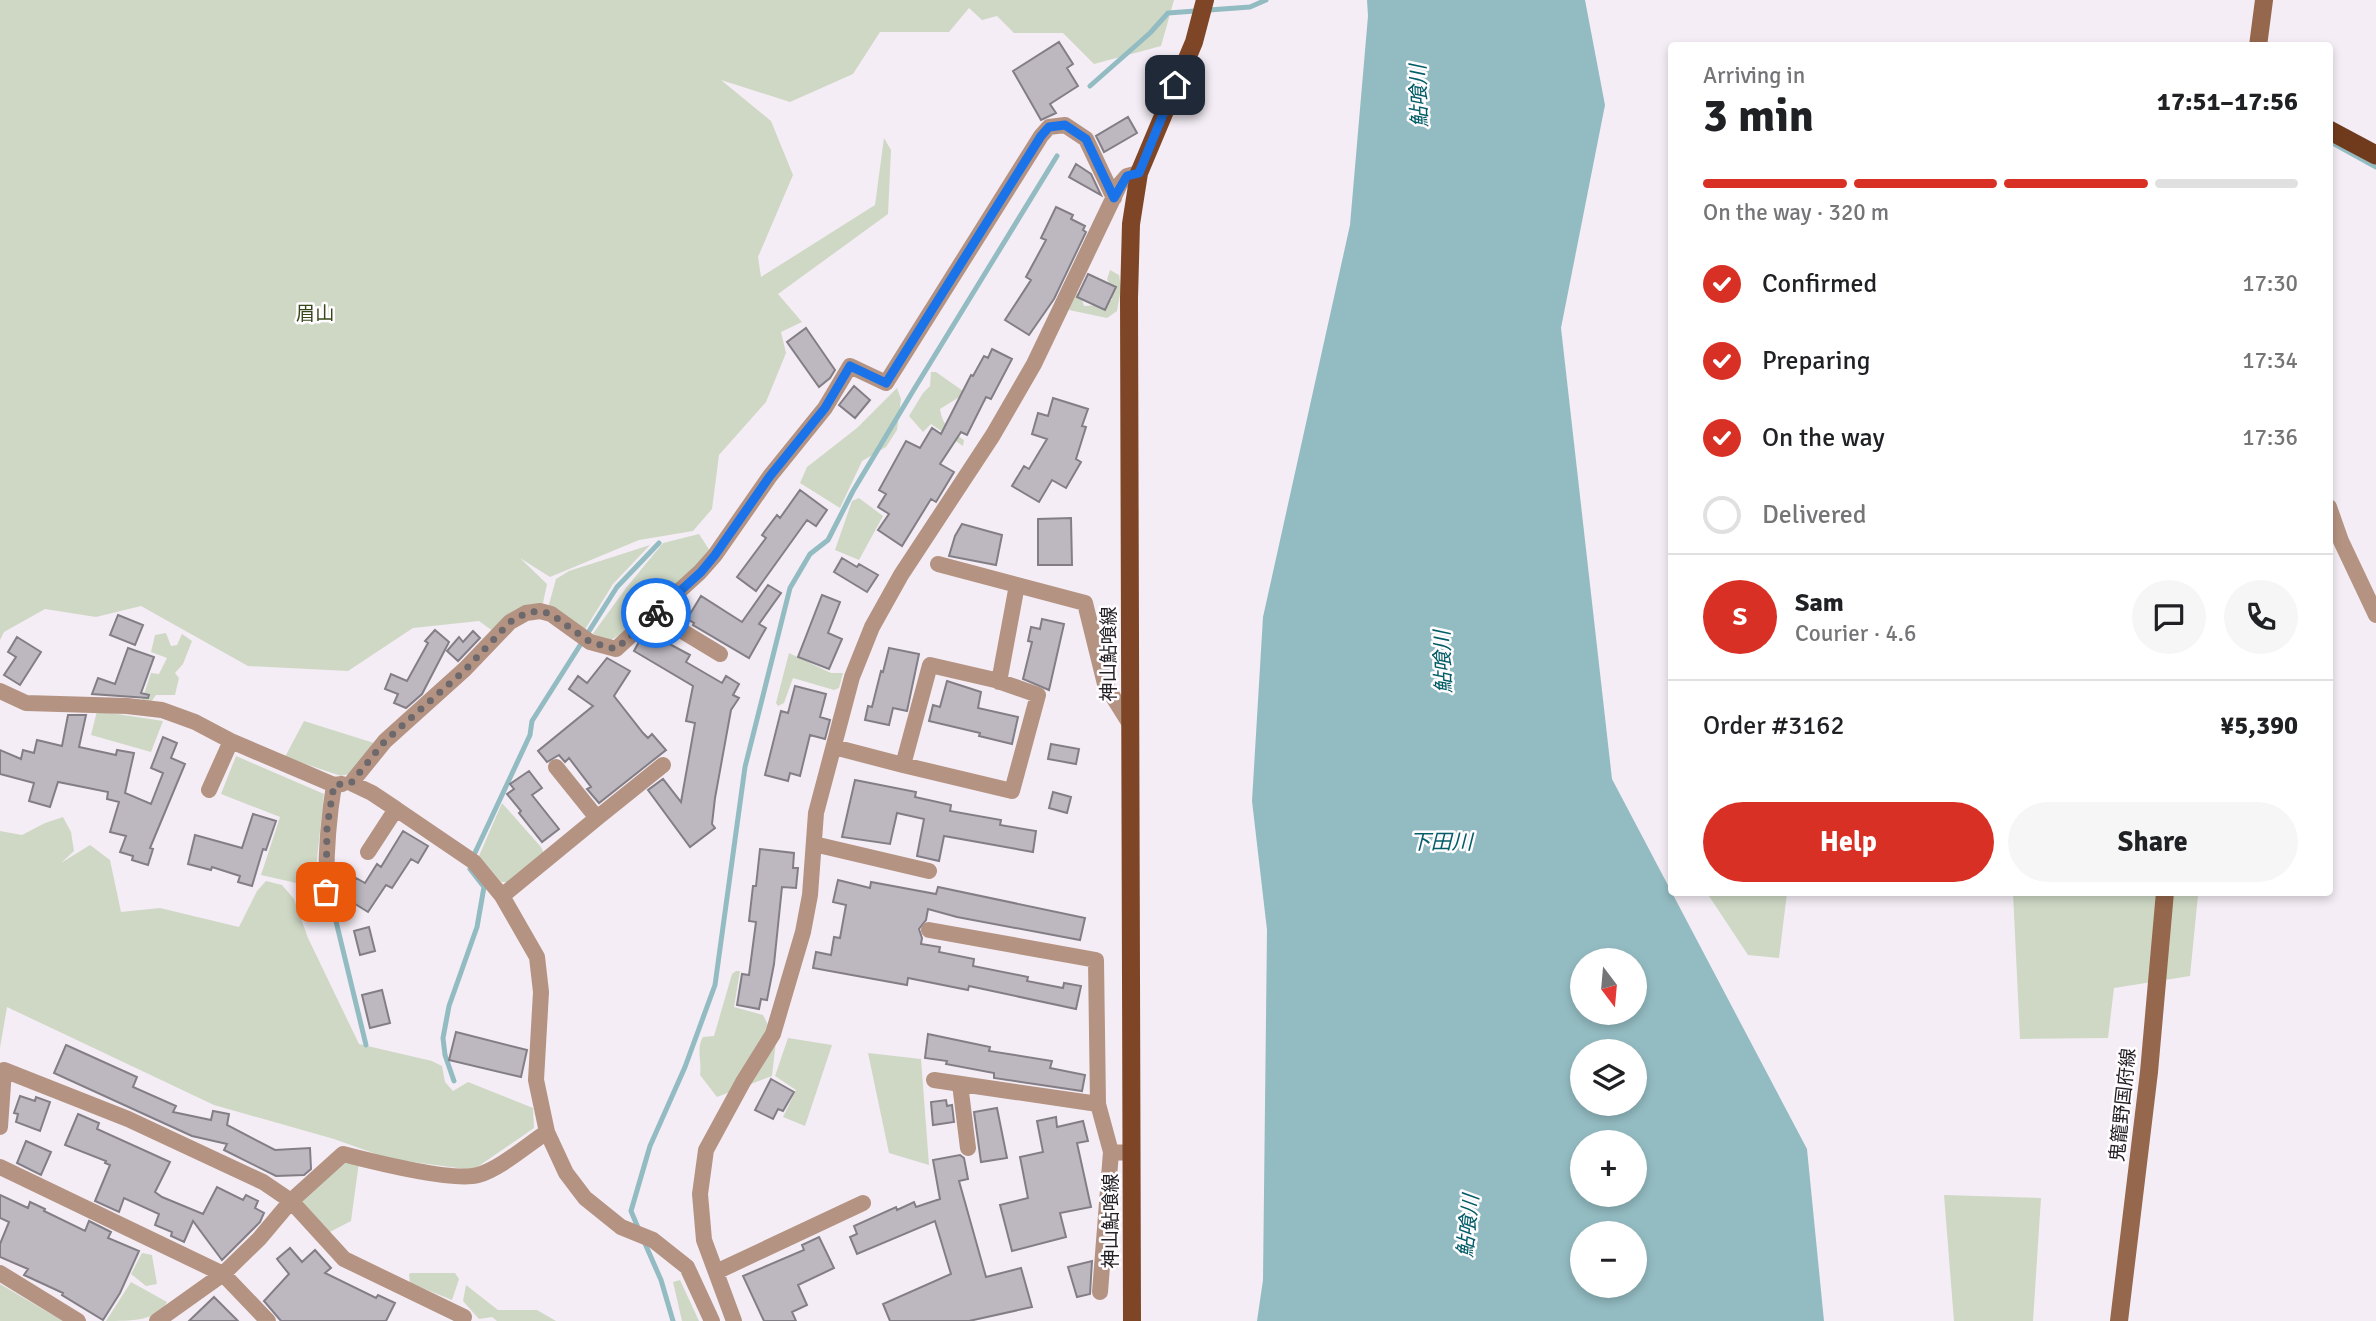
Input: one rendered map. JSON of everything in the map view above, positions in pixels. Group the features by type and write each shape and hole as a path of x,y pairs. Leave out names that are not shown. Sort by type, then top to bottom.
{"highway":[{"path":"2333,132 2376,155"}],"main road":[{"name":"神山鮎喰線","path":"1132,1321 1131,224 1139,173 1194,42 1205,0"},
{"path":"2259,42 2264,0"},
{"name":"鬼籠野国府線","path":"2119,1321 2149,1072 2165,896"}],"street":[{"path":"351,783 385,741 465,670 510,622 526,613 540,611 551,614 590,642 616,649 701,572 770,476 825,408 850,366 886,383 1049,127 1065,125 1086,139 1114,198"},
{"path":"734,1321 704,1240 700,1194 706,1150 773,1034 803,932 810,895 816,813 852,677 873,627 901,575 993,435 1034,364 1114,198 1127,176 1139,173"},
{"path":"2333,518 2376,615"},
{"path":"938,564 1085,603 1105,684 1130,724"},
{"path":"999,682 1017,585"},
{"path":"654,614 720,654"},
{"path":"834,747 903,765 1012,791 1038,695 930,665 903,765"},
{"path":"0,691 26,703 127,706 162,710 195,722 231,741 334,785 351,783 372,793 474,862 502,896 537,957 541,992 536,1080 547,1132 566,1173 585,1198 621,1227 653,1240 687,1267 712,1321"},
{"path":"209,790 231,741"},
{"path":"502,896 663,765"},
{"path":"556,767 597,818"},
{"path":"327,912 327,827 334,785"},
{"path":"368,852 396,810"},
{"path":"814,844 929,871"},
{"path":"929,930 1096,960 1098,1104 1111,1152 1100,1292"},
{"path":"0,1127 4,1070 140,1124 263,1182 291,1201 344,1259 464,1317 462,1321"},
{"path":"934,1080 1098,1104"},
{"path":"960,1084 968,1148"},
{"path":"157,1321 223,1274 259,1239 291,1201 343,1154 383,1164 475,1177 487,1172 547,1132"},
{"path":"1111,1152 1132,1153"},
{"path":"0,1167 223,1274 268,1321"},
{"path":"716,1272 863,1203"},
{"path":"0,1273 78,1321"}],"green space":[{"name":"眉山","path":"0,0 1174,0 1161,46 1094,64 1063,33 1014,33 997,16 982,20 969,8 949,32 880,32 853,74 790,102 721,80 771,121 793,175 758,257 761,277 875,205 884,138 891,150 888,214 778,294 802,322 781,332 786,353 766,402 719,455 712,509 693,531 639,540 550,577 520,558 547,584 543,603 518,614 494,632 479,621 413,628 348,671 248,666 141,606 96,617 45,609 4,632 0,640"},
{"path":"1110,270 1119,275 1121,288 1117,311 1107,318 1069,310 1074,294 1080,293 1084,306 1102,305 1112,300 1112,288 1107,279"},
{"path":"931,372 936,372 963,391 987,400 981,405 961,396 940,409 948,427 964,440 963,446 931,424 923,432 909,416 930,386"},
{"path":"897,388 901,399 897,430 886,447 862,461 840,508 800,483 807,467 857,428"},
{"path":"859,498 883,516 859,560 835,550 852,501"},
{"path":"699,534 710,551 663,600 611,640 592,635 663,543"},
{"path":"650,545 613,584 584,631 548,608 556,579 569,571"},
{"path":"166,633 171,646 177,645 182,634 192,641 183,664 175,673 179,678 175,695 156,695 151,702 142,700 151,673 159,674 167,658 151,652 155,635"},
{"path":"789,653 831,673 843,673 839,688 834,690 793,678 784,703 778,706 776,703"},
{"path":"97,711 163,721 151,752 91,735"},
{"path":"304,721 374,743 349,774 341,776 285,757"},
{"path":"236,756 324,794 314,887 261,875 280,817 221,794"},
{"path":"502,803 541,847 544,854 508,882 501,882 479,856"},
{"path":"63,817 71,832 74,851 61,863 90,845 110,860 121,912 160,908 239,927 257,891 266,881 282,885 294,899 308,938 359,1044 432,1061 442,1066 445,1082 453,1091 468,1082 533,1108 534,1128 473,1170 390,1159 334,1139 214,1105 7,1007 0,1048 0,831 22,835"},
{"path":"1709,896 1787,896 1779,958 1748,955"},
{"path":"2013,896 2198,896 2190,976 2114,988 2108,1038 2020,1039"},
{"path":"740,971 734,1007 763,1015 776,1041 772,1076 717,1097 700,1075 700,1046 703,1037 714,1036 732,974"},
{"path":"788,1038 832,1045 805,1126 783,1117 796,1090 775,1076"},
{"path":"868,1053 921,1059 929,1165 889,1153"},
{"path":"344,1159 359,1162 351,1221 328,1233 297,1201"},
{"path":"1944,1195 2041,1198 2033,1321 1954,1321"},
{"path":"142,1253 152,1255 157,1284 146,1286 131,1274"},
{"path":"411,1273 455,1273 459,1279 452,1300 410,1283"},
{"path":"680,1280 699,1321 682,1321 673,1282"},
{"path":"131,1282 167,1302 157,1313 150,1316 106,1321"},
{"path":"0,1284 63,1321 0,1321"},
{"path":"466,1285 498,1310 537,1310 556,1321 497,1321 492,1317 479,1319 463,1301"}],"water":[{"name":"下田川","path":"1367,0 1585,0 1605,105 1561,328 1612,779 1668,885 1668,896 1674,896 1807,1149 1824,1321 1257,1321 1263,1280 1267,930 1252,801 1263,617 1350,225 1368,16"}],"building":[{"path":"1059,42 1073,64 1067,68 1078,86 1050,104 1056,113 1041,120 1013,71"},
{"path":"1128,117 1137,133 1104,152 1096,136"},
{"path":"1076,164 1091,174 1101,195 1069,177"},
{"path":"1056,207 1073,215 1071,219 1085,226 1083,230 1086,232 1054,299 1029,335 1005,320 1031,280 1026,277 1046,240 1041,238"},
{"path":"1088,274 1116,287 1105,310 1077,297"},
{"path":"806,328 835,370 819,387 787,342"},
{"path":"992,349 1012,359 991,399 986,397 967,435 961,432 940,464 954,472 936,502 931,499 902,546 878,530 889,514 878,507 886,494 879,490 906,441 920,448 932,428 941,434 971,375 973,376 984,356 988,358"},
{"path":"854,386 870,400 855,418 839,405"},
{"path":"1053,398 1088,409 1082,426 1086,427 1076,459 1081,462 1066,488 1052,480 1039,502 1012,486 1024,466 1029,469 1047,439 1032,434 1038,413 1048,416"},
{"path":"800,490 827,510 816,526 807,520 756,591 737,577 766,538 762,535 777,515 780,518"},
{"path":"1071,518 1072,565 1038,565 1038,519"},
{"path":"962,524 1002,535 996,565 949,556"},
{"path":"842,558 878,575 867,592 834,572"},
{"path":"768,585 781,593 759,624 766,628 749,658 687,619 701,596 742,622"},
{"path":"822,595 840,602 828,633 842,639 829,669 798,657"},
{"path":"118,615 143,625 135,645 110,635"},
{"path":"1042,619 1064,624 1049,690 1023,679 1032,642 1028,641 1031,627 1040,629"},
{"path":"435,630 449,642 422,694 406,708 394,703 398,694 385,689 391,674 407,681 428,643 425,641"},
{"path":"473,631 480,638 458,661 447,651 459,637 463,642"},
{"path":"649,633 690,655 686,662 722,683 726,676 739,684 733,695 739,698 731,710 715,798 712,824 715,828 690,847 648,790 663,779 681,802 695,723 686,721 693,686 634,651"},
{"path":"17,637 41,652 20,685 4,675 16,657 8,652"},
{"path":"128,648 154,657 141,693 149,695 148,698 92,694 98,678 115,684"},
{"path":"889,648 919,654 907,711 893,708 889,725 865,720 868,706 872,707"},
{"path":"607,658 630,671 614,696 643,733 648,738 652,734 666,750 599,803 587,789 591,787 569,758 565,762 559,755 547,762 538,751 593,706 569,689 578,676 587,683"},
{"path":"947,681 981,692 978,708 1018,717 1012,744 929,721 933,705 940,707"},
{"path":"795,686 826,694 820,717 830,720 825,739 810,735 800,776 790,773 788,781 765,775 781,711 788,713"},
{"path":"68,715 86,715 79,747 116,755 117,750 134,753 125,793 151,804 163,773 151,768 163,737 177,743 171,758 185,764 150,848 153,849 148,865 132,860 133,856 120,852 126,836 110,832 119,802 107,799 108,792 58,782 50,807 29,801 34,783 0,774 0,750 21,759 23,750 34,753 37,740 62,746"},
{"path":"1051,744 1079,749 1076,764 1048,759"},
{"path":"529,771 542,788 532,795 559,829 542,842 507,794 514,789 510,784"},
{"path":"855,780 916,792 915,797 951,805 950,811 1001,820 1000,825 1036,831 1033,852 944,836 939,861 917,856 924,819 897,813 890,844 842,837"},
{"path":"1053,792 1071,797 1067,813 1049,808"},
{"path":"253,814 276,821 266,850 263,849 252,886 238,882 240,876 212,867 211,870 188,864 195,835 242,848"},
{"path":"403,831 428,846 418,863 411,859 392,888 386,885 368,912 344,897 356,878 365,883 377,864 381,867"},
{"path":"760,849 794,853 793,868 798,868 796,888 782,887 774,964 767,1000 761,999 759,1009 737,1005 742,974 749,975 756,922 749,921"},
{"path":"838,880 870,888 871,882 936,894 938,887 1085,918 1080,940 928,909 926,920 919,929 921,944 940,947 939,952 974,959 973,966 1028,977 1027,981 1063,988 1064,983 1081,986 1076,1009 969,986 968,990 908,978 907,985 813,968 816,952 831,955 834,937 840,938 846,905 833,902"},
{"path":"369,927 375,951 360,955 354,931"},
{"path":"382,990 390,1023 370,1028 362,995"},
{"path":"456,1032 527,1050 521,1077 449,1060"},
{"path":"928,1034 990,1047 989,1051 1052,1061 1050,1068 1085,1075 1082,1091 994,1078 994,1073 925,1058"},
{"path":"66,1045 137,1077 133,1087 176,1106 173,1112 211,1120 213,1111 229,1114 227,1125 275,1150 310,1148 311,1169 304,1175 276,1176 224,1150 227,1144 192,1136 54,1073"},
{"path":"771,1079 794,1092 783,1111 778,1109 773,1119 755,1110"},
{"path":"20,1096 35,1101 36,1097 50,1102 40,1131 16,1122 18,1114 14,1113"},
{"path":"946,1100 947,1106 952,1105 954,1122 933,1125 931,1102"},
{"path":"997,1108 1007,1158 981,1162 974,1112"},
{"path":"78,1114 99,1123 97,1129 170,1162 155,1192 162,1197 203,1214 217,1187 243,1200 246,1195 258,1201 255,1208 264,1213 260,1222 222,1260 193,1221 184,1242 171,1236 172,1232 155,1225 159,1214 124,1198 119,1212 95,1201 110,1165 65,1145"},
{"path":"1056,1117 1057,1127 1083,1121 1088,1141 1077,1143 1091,1207 1060,1213 1066,1237 1012,1251 1000,1205 1028,1198 1020,1157 1043,1152 1037,1121"},
{"path":"26,1141 51,1152 41,1175 17,1163"},
{"path":"960,1155 964,1158 968,1179 959,1181 986,1277 1021,1268 1032,1307 969,1321 890,1321 883,1304 951,1274 935,1221 857,1254 850,1237 857,1234 854,1226 896,1207 897,1210 914,1202 916,1207 940,1199 933,1160"},
{"path":"0,1195 28,1208 30,1202 85,1231 89,1221 111,1232 108,1238 139,1251 120,1293 103,1320 62,1295 63,1293 24,1275 28,1269 0,1257 0,1244 9,1222 0,1218"},
{"path":"819,1237 834,1268 798,1285 807,1305 792,1312 796,1321 764,1321 743,1276 804,1250 802,1245"},
{"path":"290,1248 302,1262 315,1250 331,1268 325,1273 376,1298 378,1295 395,1303 386,1321 281,1321 264,1301 289,1274 277,1259"},
{"path":"1092,1261 1090,1294 1077,1297 1068,1267"},
{"path":"214,1297 238,1321 189,1321"}],"waterway":[{"path":"1090,86 1150,33 1168,13 1250,7 1266,0"},
{"path":"2333,143 2376,167"},
{"path":"639,1230 631,1211 650,1146 685,1067 715,985 745,767 790,588 810,554 828,540 853,491 1057,156"},
{"path":"473,857 530,735 532,721 617,587 659,543"},
{"path":"454,1081 445,1055 443,1038 449,1006 477,927 484,887 470,869"},
{"path":"333,909 366,1045"},
{"path":"643,1239 661,1280 673,1321"}],"way so far":[{"path":"326,892 327,827 334,785 351,783 385,741 465,670 510,622 526,613 540,611 551,614 590,642 616,649 656,613"}],"route":[{"path":"656,613 701,572 715,555 770,476 825,408 850,366 886,383 1049,127 1065,125 1086,139 1114,198 1127,176 1139,173 1175,85"}],"water label":[{"name":"鮎喰川","path":"1419,96"},
{"name":"鮎喰川","path":"1443,662"},
{"name":"鮎喰川","path":"1468,1226"}]}
